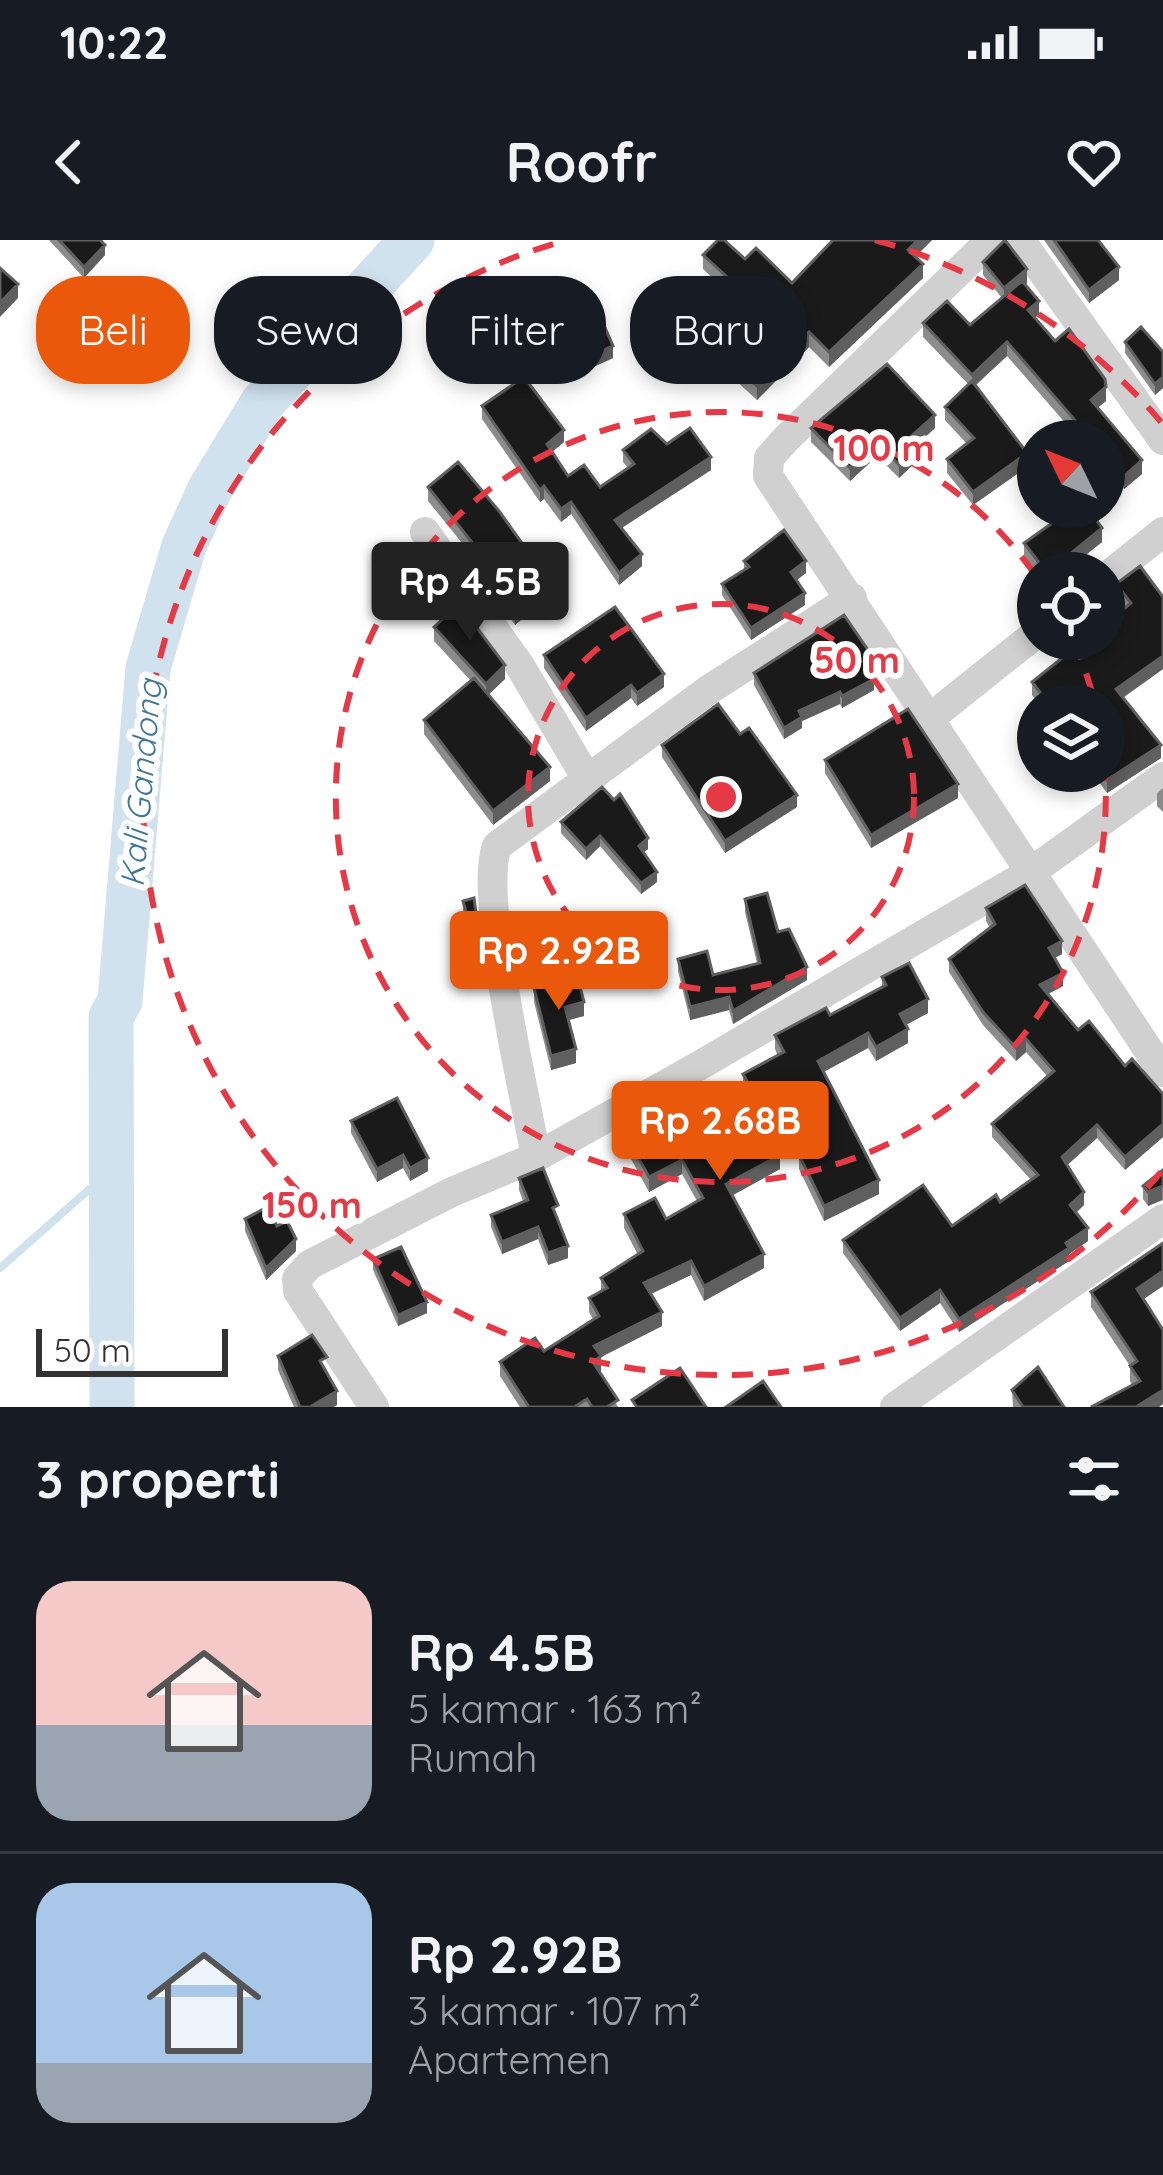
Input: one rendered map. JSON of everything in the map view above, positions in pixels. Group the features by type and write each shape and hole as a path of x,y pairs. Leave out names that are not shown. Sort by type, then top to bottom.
{"street":[{"path":"1020,240 1163,440"},
{"path":"971,247 777,449 773,489 852,598 1163,1072"},
{"path":"425,532 520,666 586,777"},
{"path":"1125,562 1163,532"},
{"path":"536,1156 506,994 491,871 497,846 706,691 852,598"},
{"path":"930,718 1017,649"},
{"path":"374,1407 298,1292 297,1279 309,1265 452,1192 536,1156 1031,872 1163,777"},
{"path":"895,1407 1163,1219"}],"building":[{"path":"59,240 100,240 105,245 84,267"},
{"path":"718,240 745,259 756,248 785,276 726,276 703,255"},
{"path":"833,240 918,240 908,250 923,264 829,352 809,332 807,276 799,276"},
{"path":"1005,240 1027,269 1004,288 983,262"},
{"path":"1054,240 1098,240 1119,267 1089,290"},
{"path":"0,268 18,284 0,303"},
{"path":"1022,281 1039,301 1028,310 1055,341 1069,329 1105,379 1106,387 1091,400 1108,420 1075,420 1007,342 972,375 923,323 947,301 970,325"},
{"path":"1141,327 1163,352 1163,377 1155,384 1125,342"},
{"path":"887,364 935,415 907,440 916,449 899,465 877,442 850,468 811,428"},
{"path":"972,381 1017,440 1017,460 973,492 947,459 974,438 945,407"},
{"path":"514,384 529,384 564,430 547,444 568,476 584,465 600,487 634,464 623,450 651,429 667,444 690,428 711,457 615,520 642,554 619,573 571,502 561,509 544,486 540,490 482,406"},
{"path":"1125,440 1142,460 1125,475"},
{"path":"458,462 524,546 518,551 547,583 515,611 496,584 501,579 428,487"},
{"path":"1045,528 1102,528 1073,552 1031,552 1024,543"},
{"path":"784,530 806,561 791,572 805,593 751,628 722,584 749,567 744,561"},
{"path":"1140,566 1163,597 1163,656 1123,684 1034,684 1060,660 1125,660 1125,608 1131,603 1125,595 1125,577"},
{"path":"459,604 505,665 486,684 434,627"},
{"path":"615,607 664,674 637,693 631,685 586,718 544,655"},
{"path":"844,615 872,656 865,661 874,679 799,711 802,717 784,728 754,673"},
{"path":"474,678 550,767 493,811 424,720"},
{"path":"1125,700 1161,745 1125,768"},
{"path":"718,704 740,734 749,728 797,795 725,841 662,745"},
{"path":"908,709 958,784 871,835 825,760"},
{"path":"602,787 614,800 620,794 648,838 639,846 657,872 641,883 600,836 586,849 561,822"},
{"path":"1025,885 1062,941 1049,948 1063,973 1040,985 1078,1030 1089,1021 1125,1066 1132,1059 1163,1094 1163,1124 1125,1157 1097,1125 1062,1157 1084,1192 1070,1205 1088,1228 1066,1243 1069,1248 959,1319 940,1290 900,1318 843,1240 923,1185 952,1226 996,1195 1000,1202 1038,1175 992,1124 1054,1071 1026,1039 1016,1048 983,1012 949,959 995,924 986,908"},
{"path":"767,893 778,932 789,929 807,967 733,1011 729,997 690,1007 678,959 707,951 713,975 760,963 745,899"},
{"path":"474,898 479,937 473,939 463,901"},
{"path":"909,963 928,999 900,1014 908,1029 876,1047 868,1033 818,1061 879,1180 824,1206 799,1155 825,1142 807,1105 766,1128 780,1155 726,1184 764,1254 704,1286 691,1261 644,1283 662,1312 594,1346 601,1356 593,1362 618,1400 607,1407 592,1407 587,1399 574,1407 529,1407 500,1362 535,1338 544,1351 599,1316 589,1298 607,1288 601,1278 643,1251 624,1214 655,1198 666,1219 703,1198 682,1160 649,1177 624,1132 658,1114 652,1100 679,1085 695,1112 748,1083 743,1074 784,1052 775,1035 826,1008 830,1015 886,985 882,977"},
{"path":"577,976 584,1002 565,1007 576,1049 551,1056 534,988"},
{"path":"397,1098 428,1158 410,1168 403,1155 377,1169 351,1121"},
{"path":"543,1168 568,1246 548,1253 538,1227 502,1242 491,1215 528,1200 519,1178"},
{"path":"1163,1170 1163,1186 1148,1192 1143,1186"},
{"path":"267,1207 277,1226 287,1221 296,1239 266,1268 245,1219"},
{"path":"1163,1243 1163,1271 1137,1289 1163,1330 1163,1390 1136,1407 1091,1407 1140,1381 1130,1366 1137,1361 1091,1292"},
{"path":"401,1247 427,1302 398,1315 373,1259"},
{"path":"312,1335 327,1357 320,1361 337,1391 310,1407 300,1407 278,1356"},
{"path":"1038,1367 1064,1407 1023,1407 1012,1390"},
{"path":"680,1368 706,1407 637,1407 632,1400"},
{"path":"763,1381 781,1407 726,1407"}],"waterway":[{"name":"Kali Gandong","path":"112,1407 111,1017 120,1001 148,668 184,546 210,489 263,402 412,240"},
{"path":"0,1268 111,1170"}]}
